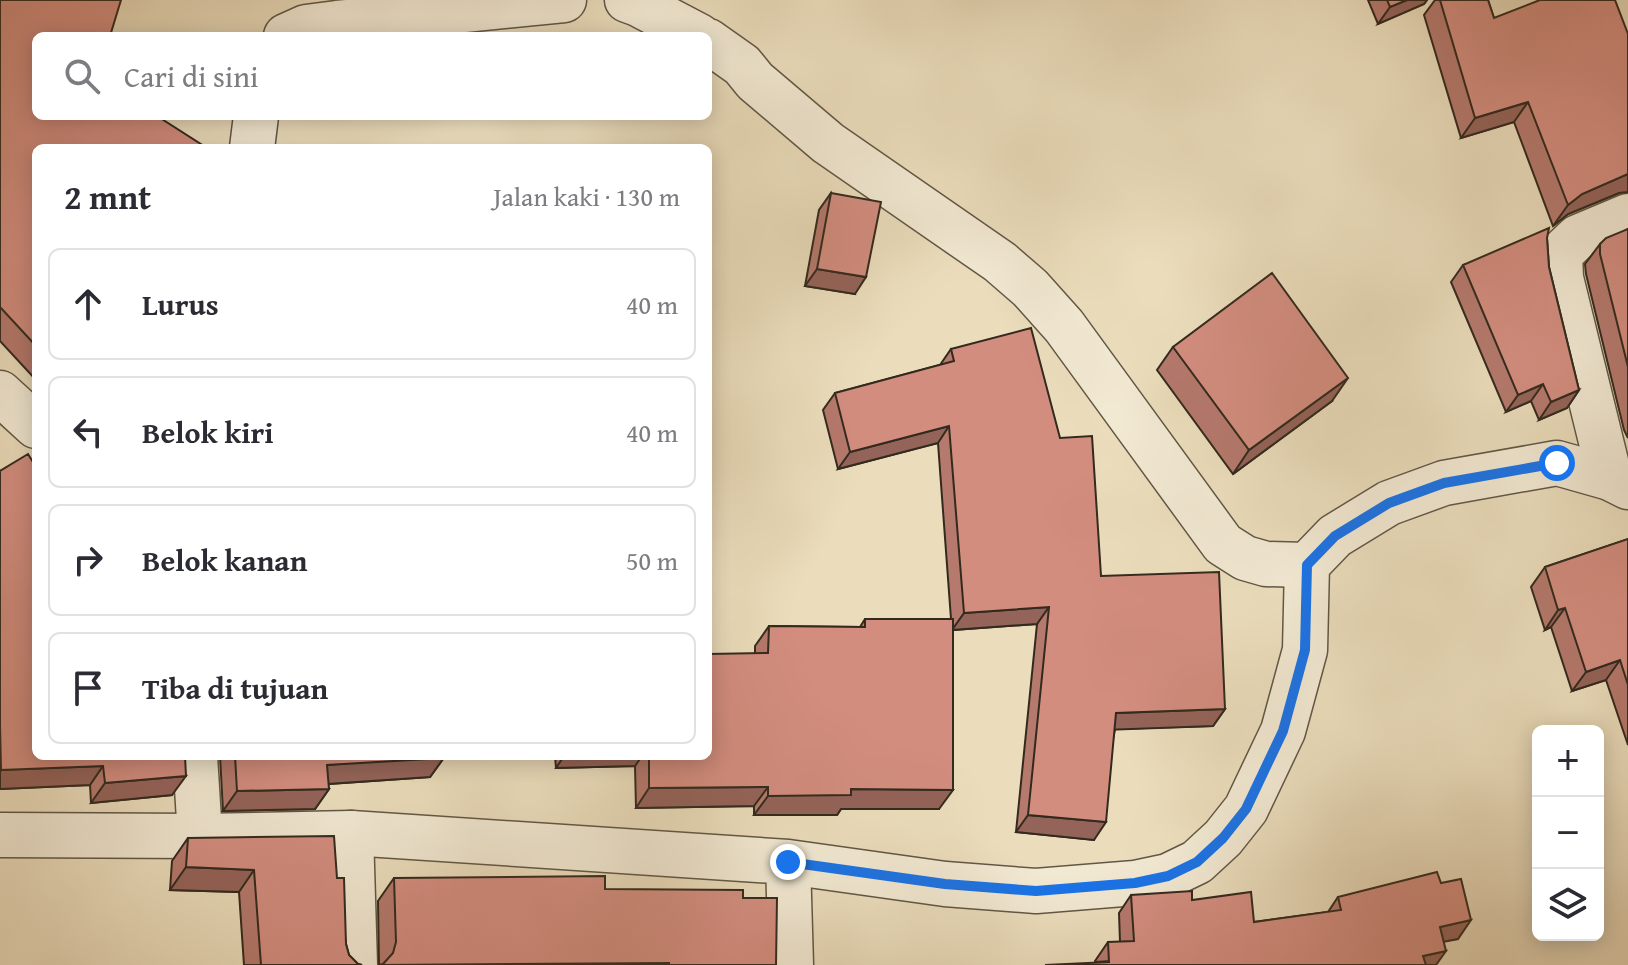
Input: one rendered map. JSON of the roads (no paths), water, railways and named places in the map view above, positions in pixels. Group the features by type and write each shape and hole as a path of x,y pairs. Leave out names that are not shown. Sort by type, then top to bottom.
{"street":[{"path":"295,32 306,27 564,0"},
{"path":"627,0 691,32"},
{"path":"712,44 742,65 755,81 828,143 1000,262 1030,288 1064,326 1223,544 1245,558 1266,564 1307,565"},
{"path":"252,144 256,120"},
{"path":"1619,482 1561,278 1560,254 1578,237 1628,216"},
{"path":"0,393 32,422"},
{"path":"0,835 351,833 788,862 945,884 1036,891 1135,883 1168,876 1197,862 1223,838 1246,809 1283,731 1305,650 1307,565 1335,536 1389,503 1444,483 1557,463 1619,482"},
{"path":"195,760 200,836"},
{"path":"351,833 355,965"},
{"path":"788,862 791,965"}]}
